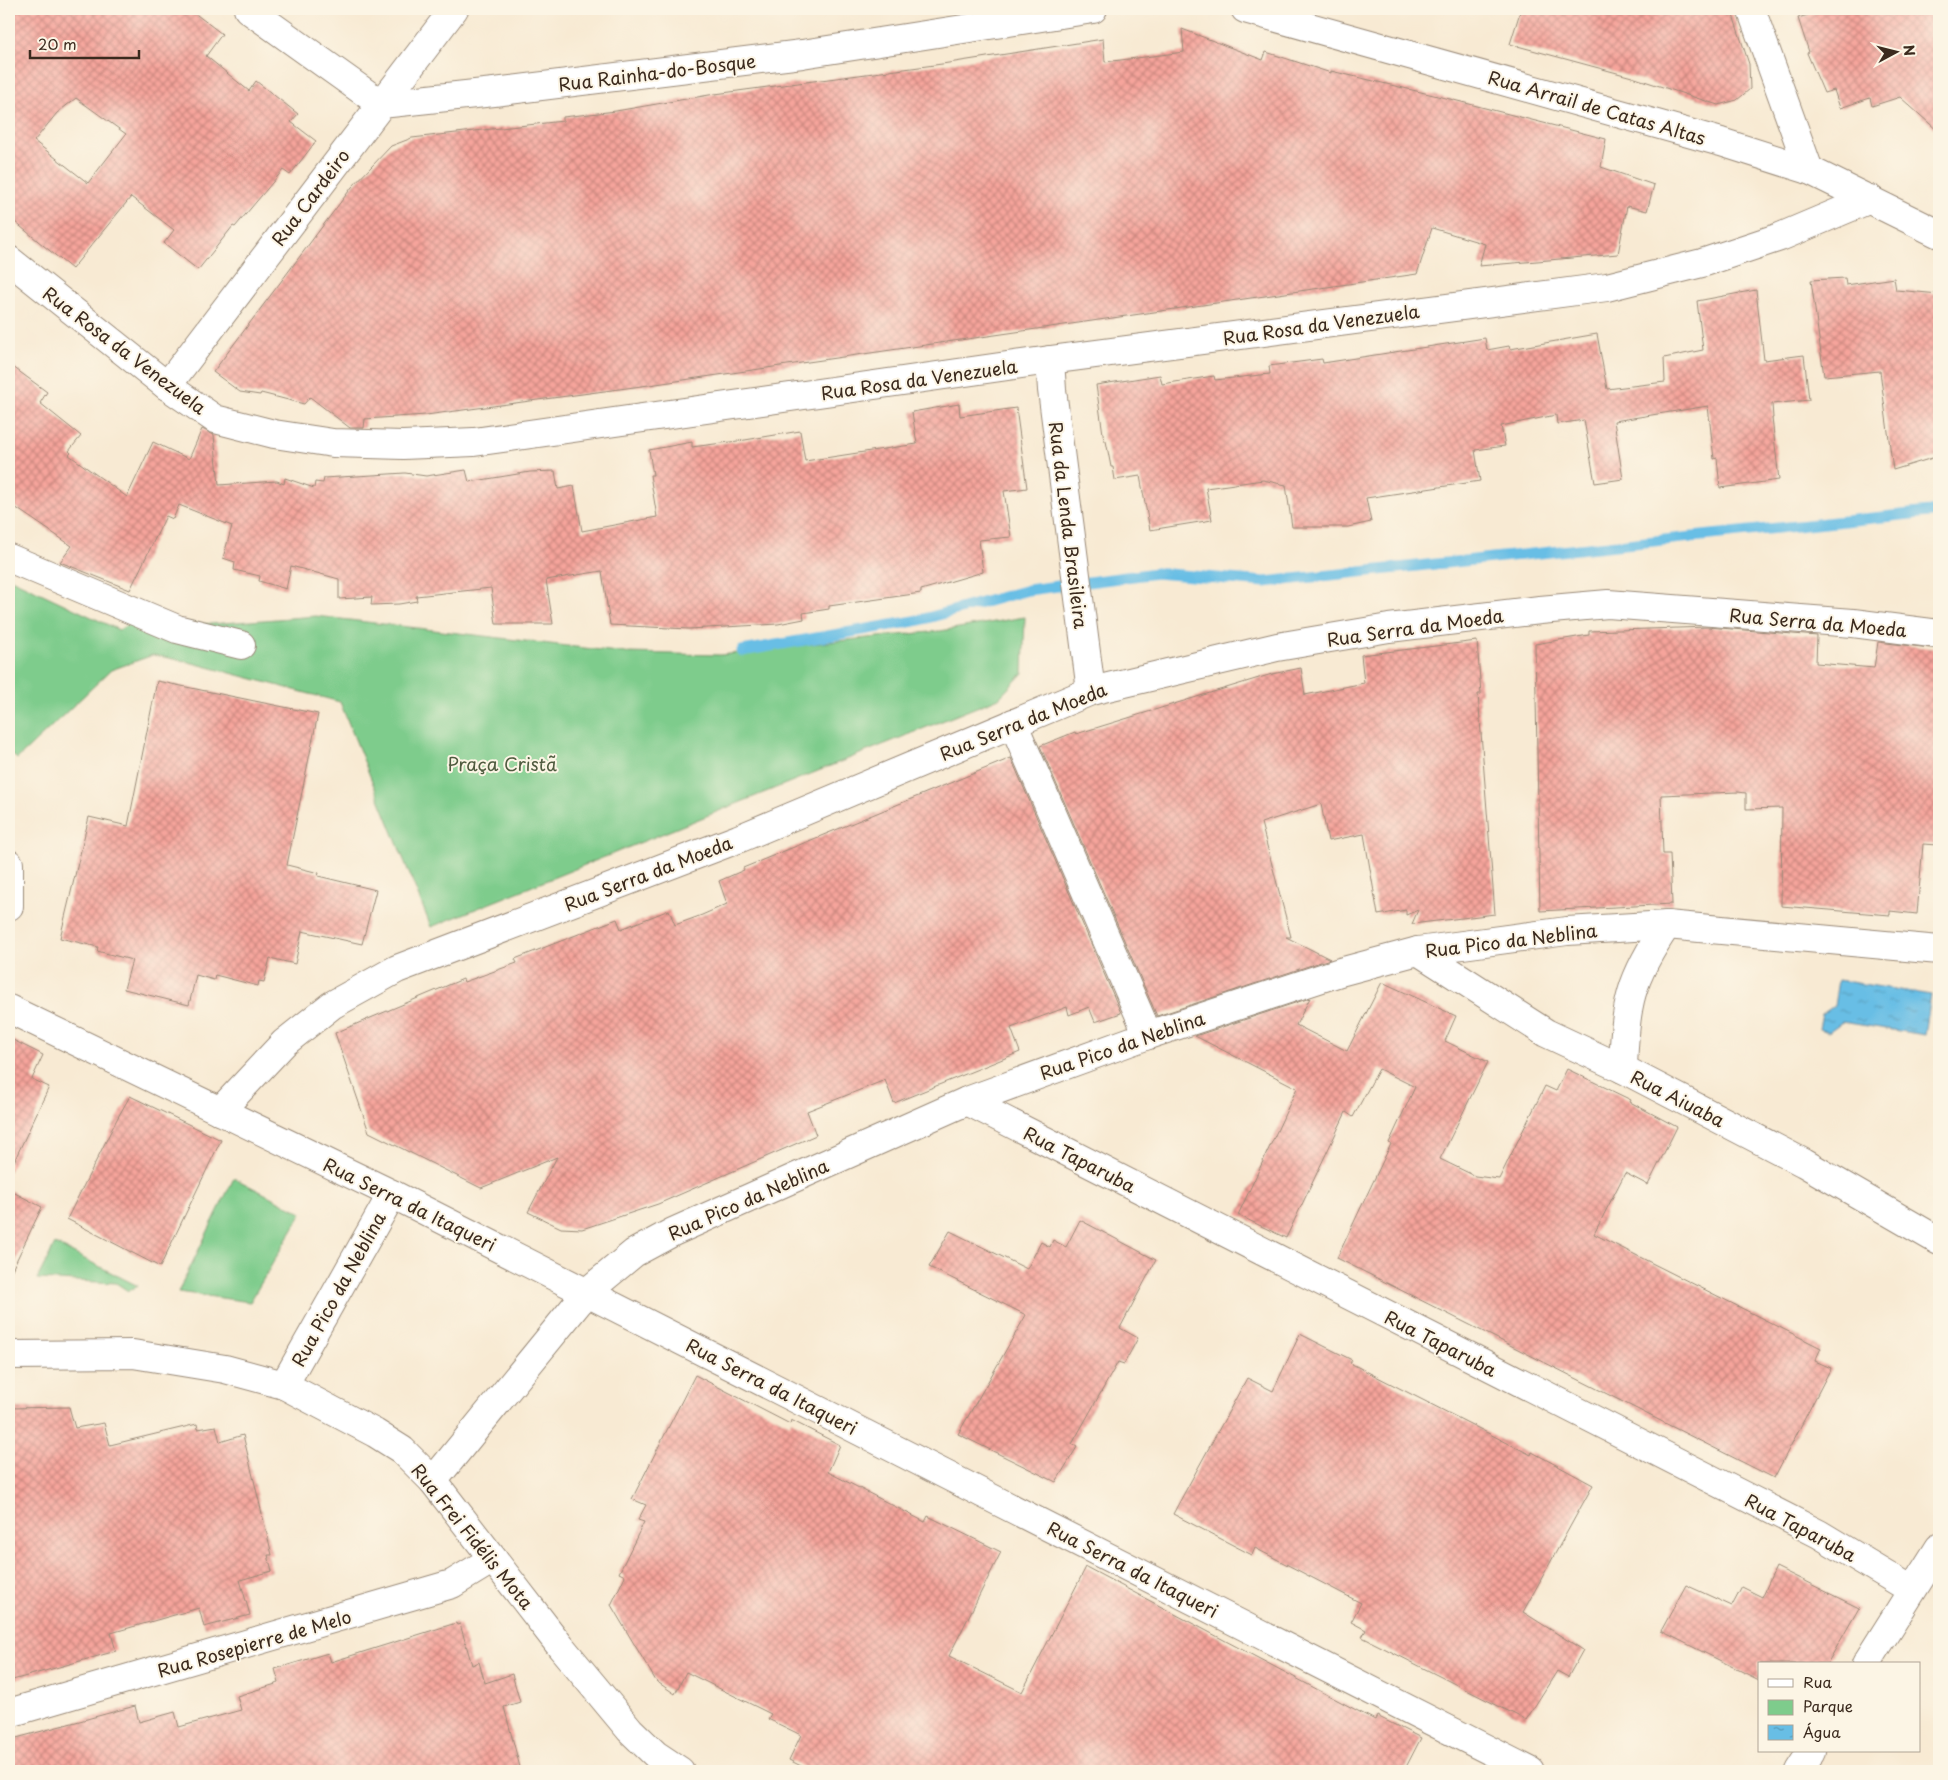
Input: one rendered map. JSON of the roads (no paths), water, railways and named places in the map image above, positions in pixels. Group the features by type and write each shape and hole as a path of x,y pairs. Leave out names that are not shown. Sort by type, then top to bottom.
{"street":[{"path":"248,9 381,104"},
{"name":"Rua Cardeiro","path":"167,386 454,9"},
{"name":"Rua Rainha-do-Bosque","path":"381,104 802,54 1093,9"},
{"name":"Rua Arrail de Catas Altas","path":"1245,9 1712,139 1809,170 1939,234"},
{"path":"1751,9 1809,170"},
{"name":"Rua Rosa da Venezuela","path":"9,260 167,386 215,419 274,434 333,443 412,444 474,442 1050,360 1607,287 1702,263 1780,237 1870,199"},
{"name":"Rua da Lenda Brasileira","path":"1050,360 1052,390 1091,690"},
{"path":"9,558 177,629 241,645"},
{"name":"Rua Serra da Moeda","path":"220,1111 284,1043 332,1005 397,969 738,839 1091,690 1277,647 1389,628 1608,604 1853,623 1939,634"},
{"path":"1013,723 1148,1035"},
{"path":"9,864 9,906"},
{"path":"1623,1069 1624,1030 1628,1001 1636,975 1667,925"},
{"name":"Rua Pico da Neblina","path":"433,1481 587,1292 634,1254 673,1232 966,1101 1148,1035 1340,972 1418,951 1567,931 1667,925 1939,950"},
{"name":"Rua Aiuaba","path":"1418,951 1546,1033 1623,1069 1804,1163 1939,1241"},
{"name":"Rua Serra da Itaqueri","path":"9,1010 392,1194 1530,1771"},
{"name":"Rua Taparuba","path":"966,1101 1819,1534 1912,1590"},
{"name":"Rua Pico da Neblina","path":"284,1385 392,1194"},
{"name":"Rua Frei Fidélis Mota","path":"9,1355 133,1354 225,1369 284,1385 382,1437 402,1450 433,1481 561,1647 630,1730 656,1755 680,1771"},
{"path":"1867,1662 1939,1548"},
{"name":"Rua Rosepierre de Melo","path":"9,1713 452,1584 493,1559"},
{"path":"1799,1771 1811,1752"}],"water":[{"path":"1838,980 1931,995 1925,1035 1842,1022 1828,1032 1819,1029 1822,1014 1834,1006"}],"waterway":[{"path":"742,651 920,620 1028,590 1156,573 1265,582 1939,511"}],"park label":[{"name":"Praça Cristã","path":"502,763"}]}
